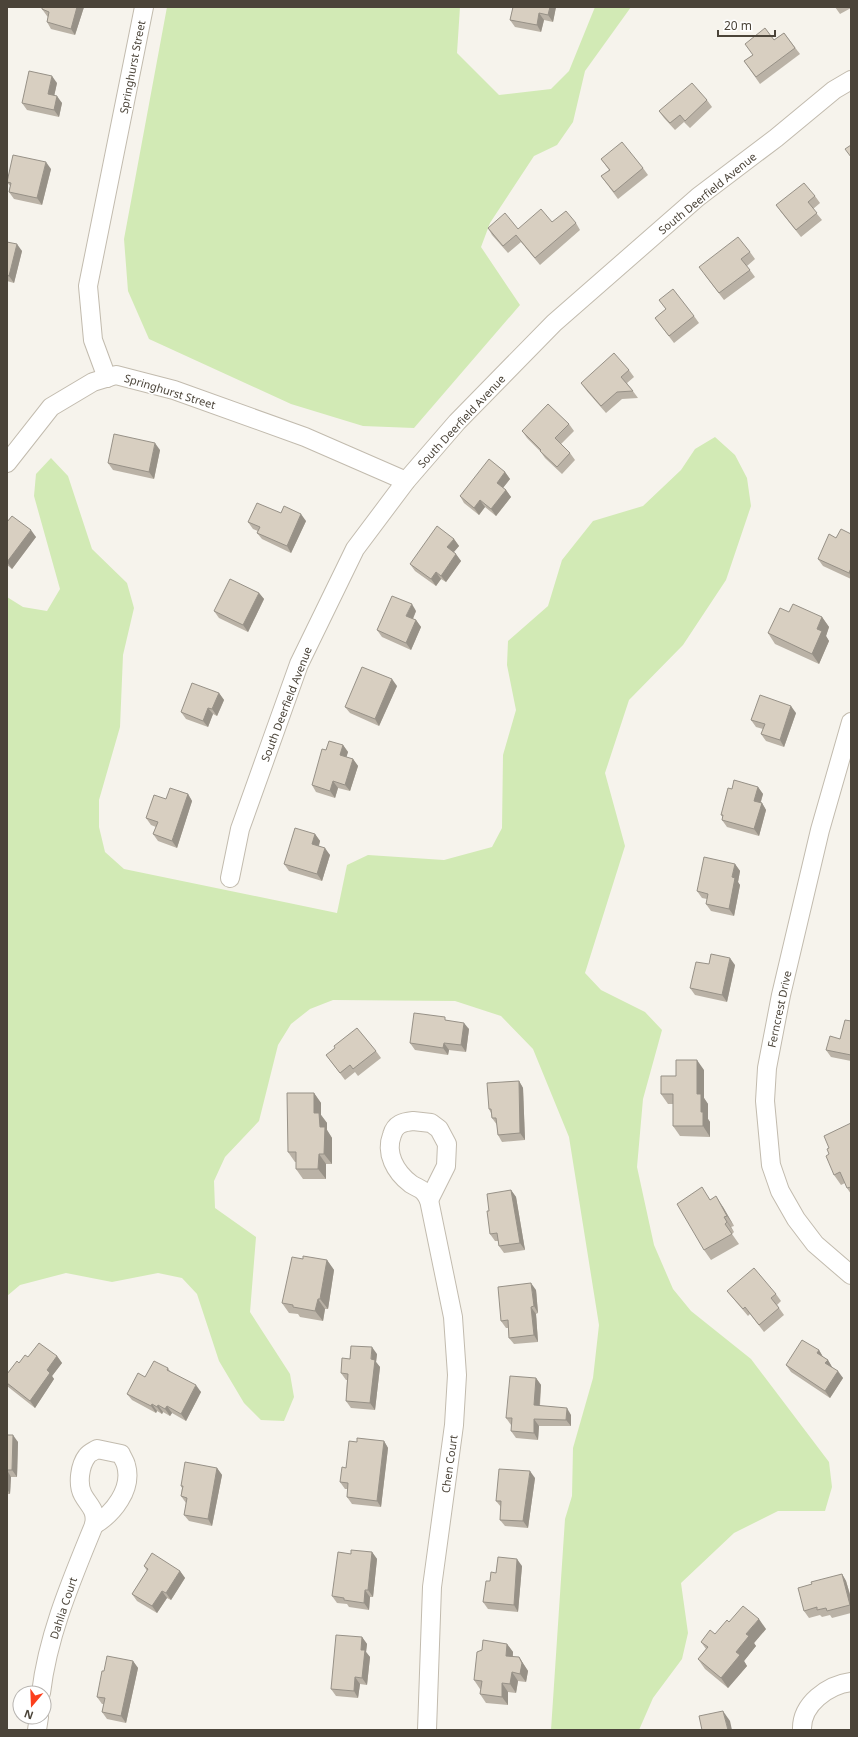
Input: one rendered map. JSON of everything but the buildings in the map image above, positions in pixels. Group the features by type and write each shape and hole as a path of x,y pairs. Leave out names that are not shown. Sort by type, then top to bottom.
{"street":[{"name":"Springhurst Street","path":"144,7 88,286 93,340 107,378 116,375 174,390 305,438 406,481"},
{"name":"South Deerfield Avenue","path":"230,878 240,829 299,664 355,549 406,481 457,422 554,323 698,197 776,138 834,90 851,80"},
{"path":"7,463 52,407 93,382 107,378"},
{"name":"Ferncrest Drive","path":"851,722 820,830 781,995 767,1068 765,1101 771,1166 780,1191 796,1219 816,1244 851,1275"},
{"name":"Chen Court","path":"427,1730 432,1587 454,1425 457,1375 453,1317 429,1200"},
{"name":"Dahlia Court","path":"42,1685 44,1667 65,1596 94,1525"},
{"path":"802,1730 802,1724 809,1708 821,1693 837,1684 851,1682"}],"green space":[{"path":"167,7 460,7 457,53 499,95 551,89 569,71 595,7 631,7 585,71 573,122 557,145 534,156 490,223 481,247 520,305 414,428 363,426 291,404 149,339 128,291 124,239"},
{"path":"715,437 735,455 747,478 751,506 726,580 683,645 629,700 605,773 625,846 585,973 601,990 645,1012 662,1030 643,1099 637,1167 654,1245 673,1289 691,1311 751,1359 829,1462 832,1487 825,1511 778,1511 734,1533 681,1583 688,1633 682,1659 653,1698 639,1730 551,1730 565,1519 572,1496 573,1448 593,1378 599,1325 569,1137 533,1049 501,1016 455,1001 333,1000 310,1009 291,1024 278,1045 259,1121 225,1157 214,1181 215,1208 256,1237 250,1312 290,1374 294,1397 284,1421 261,1420 244,1403 219,1361 197,1294 182,1278 158,1273 112,1282 66,1273 20,1285 7,1296 7,597 23,607 47,611 60,589 34,496 36,474 51,458 68,476 92,549 127,583 134,608 123,655 120,727 99,800 99,827 105,852 124,869 337,913 347,865 368,855 444,860 492,847 502,828 503,755 516,710 507,665 508,641 548,606 562,560 593,521 643,506 681,470 695,449"}]}
